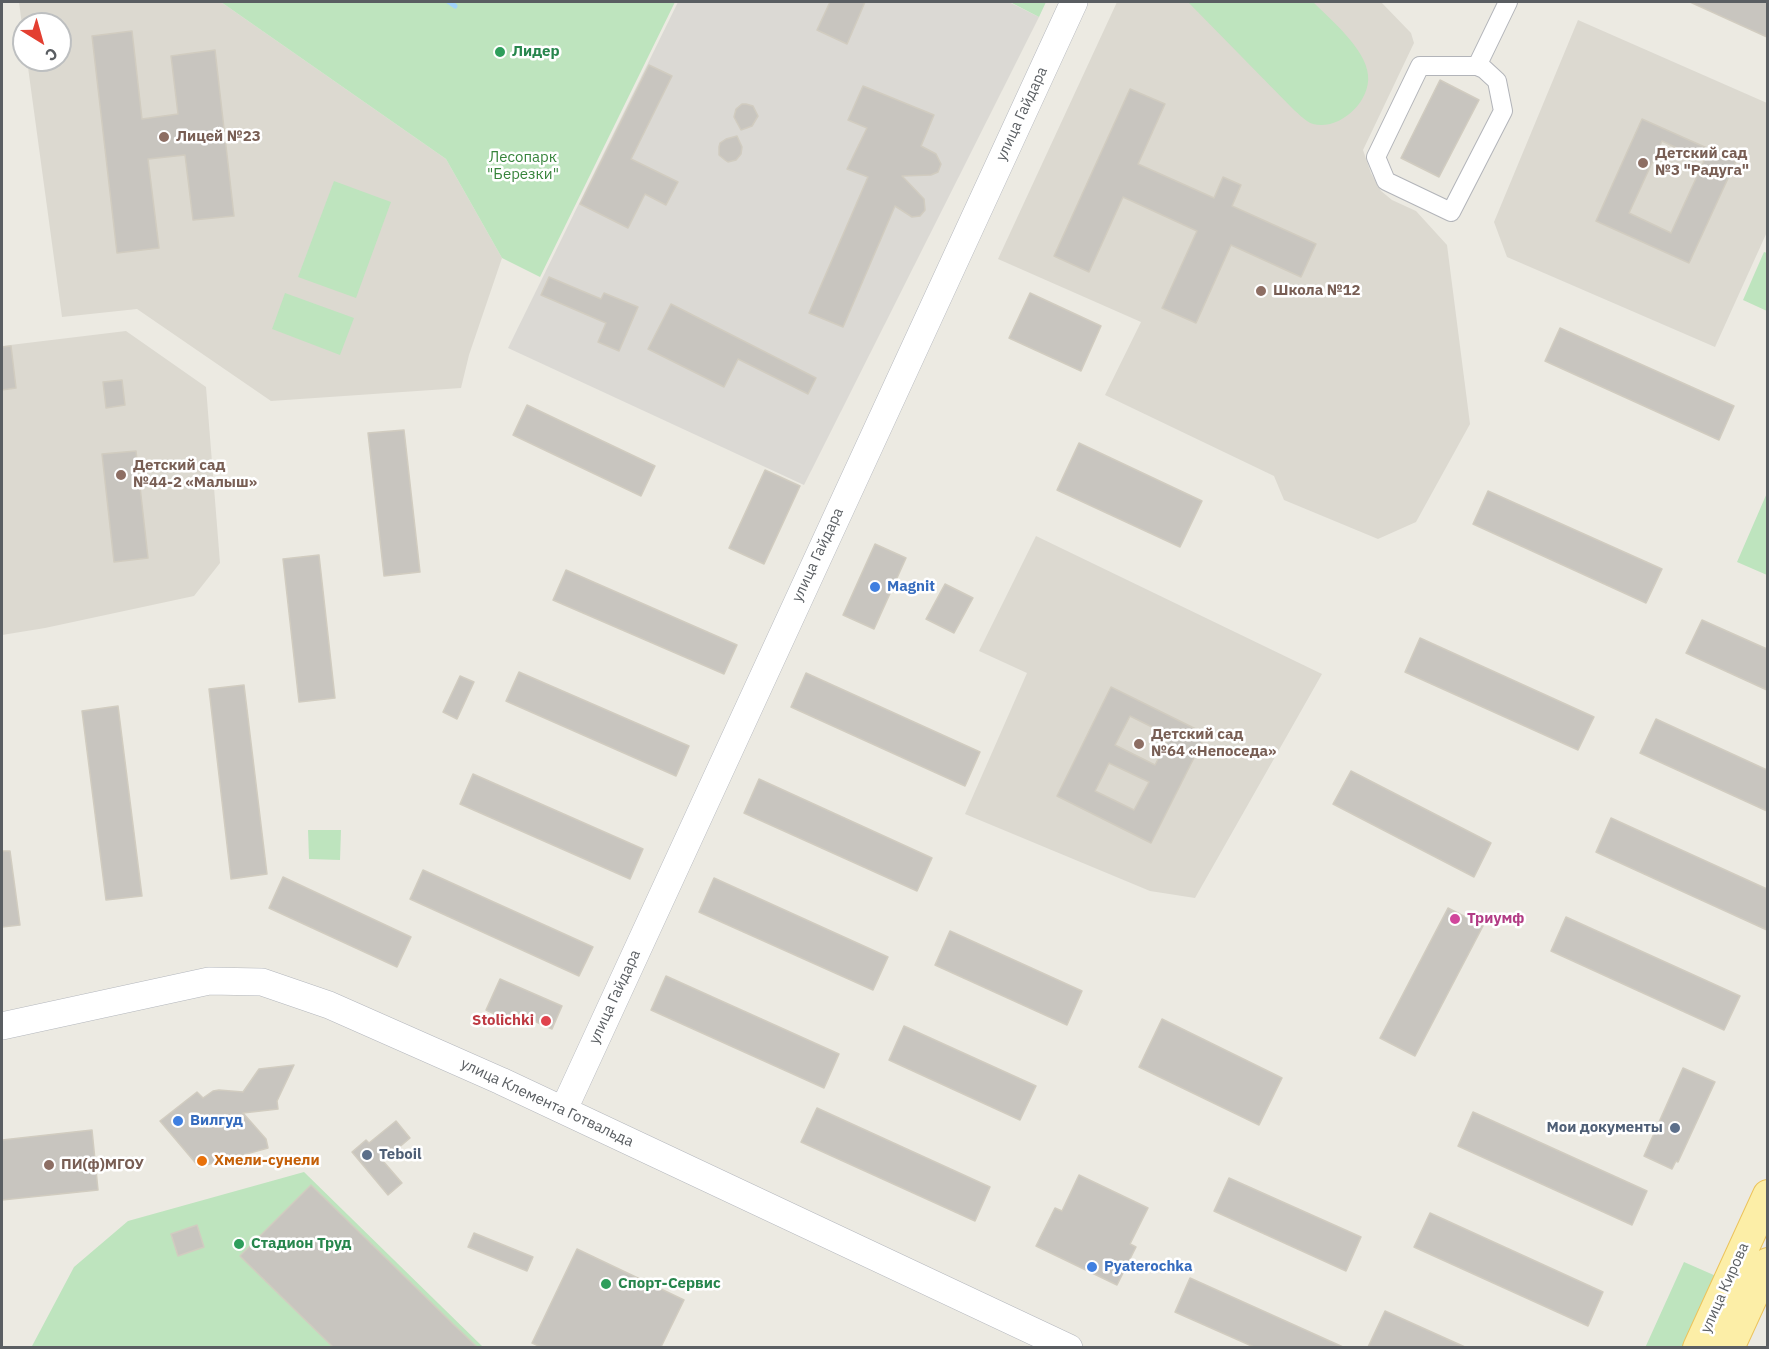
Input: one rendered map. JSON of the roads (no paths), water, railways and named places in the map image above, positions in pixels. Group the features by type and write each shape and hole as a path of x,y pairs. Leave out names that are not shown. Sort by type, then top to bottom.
{"main road":[{"name":"улица Кирова","path":"1698,1347 1767,1195"},
{"name":"улица Кирова","path":"1729,1347 1767,1263"}],"street":[{"name":"улица Гайдара","path":"564,1109 1074,2"},
{"path":"1477,66 1508,2"},
{"path":"1420,66 1477,66 1497,81 1503,111 1451,212 1386,181 1376,157 1420,66"},
{"name":"улица Клемента Готвальда","path":"2,1026 209,981 262,982 329,1005 564,1109 1069,1347"}],"waterway":[{"path":"449,2 455,6"}],"place":[{"name":"Лидер","path":"500,52"},
{"name":"Лицей №23","path":"164,137"},
{"name":"Детский сад №3 \"Радуга\"","path":"1643,163"},
{"name":"Школа №12","path":"1261,291"},
{"name":"Детский сад №44-2 «Малыш»","path":"121,475"},
{"name":"Magnit","path":"875,587"},
{"name":"Детский сад №64 «Непоседа»","path":"1139,744"},
{"name":"Триумф","path":"1455,919"},
{"name":"Stolichki","path":"546,1021"},
{"name":"Вилгуд","path":"178,1121"},
{"name":"Мои документы","path":"1675,1128"},
{"name":"Teboil","path":"367,1155"},
{"name":"Хмели-сунели","path":"202,1161"},
{"name":"ПИ(ф)МГОУ","path":"49,1165"},
{"name":"Стадион Труд","path":"239,1244"},
{"name":"Pyaterochka","path":"1092,1267"},
{"name":"Спорт-Сервис","path":"606,1284"}],"park label":[{"name":"Лесопарк \"Березки\"","path":"523,166"}]}
